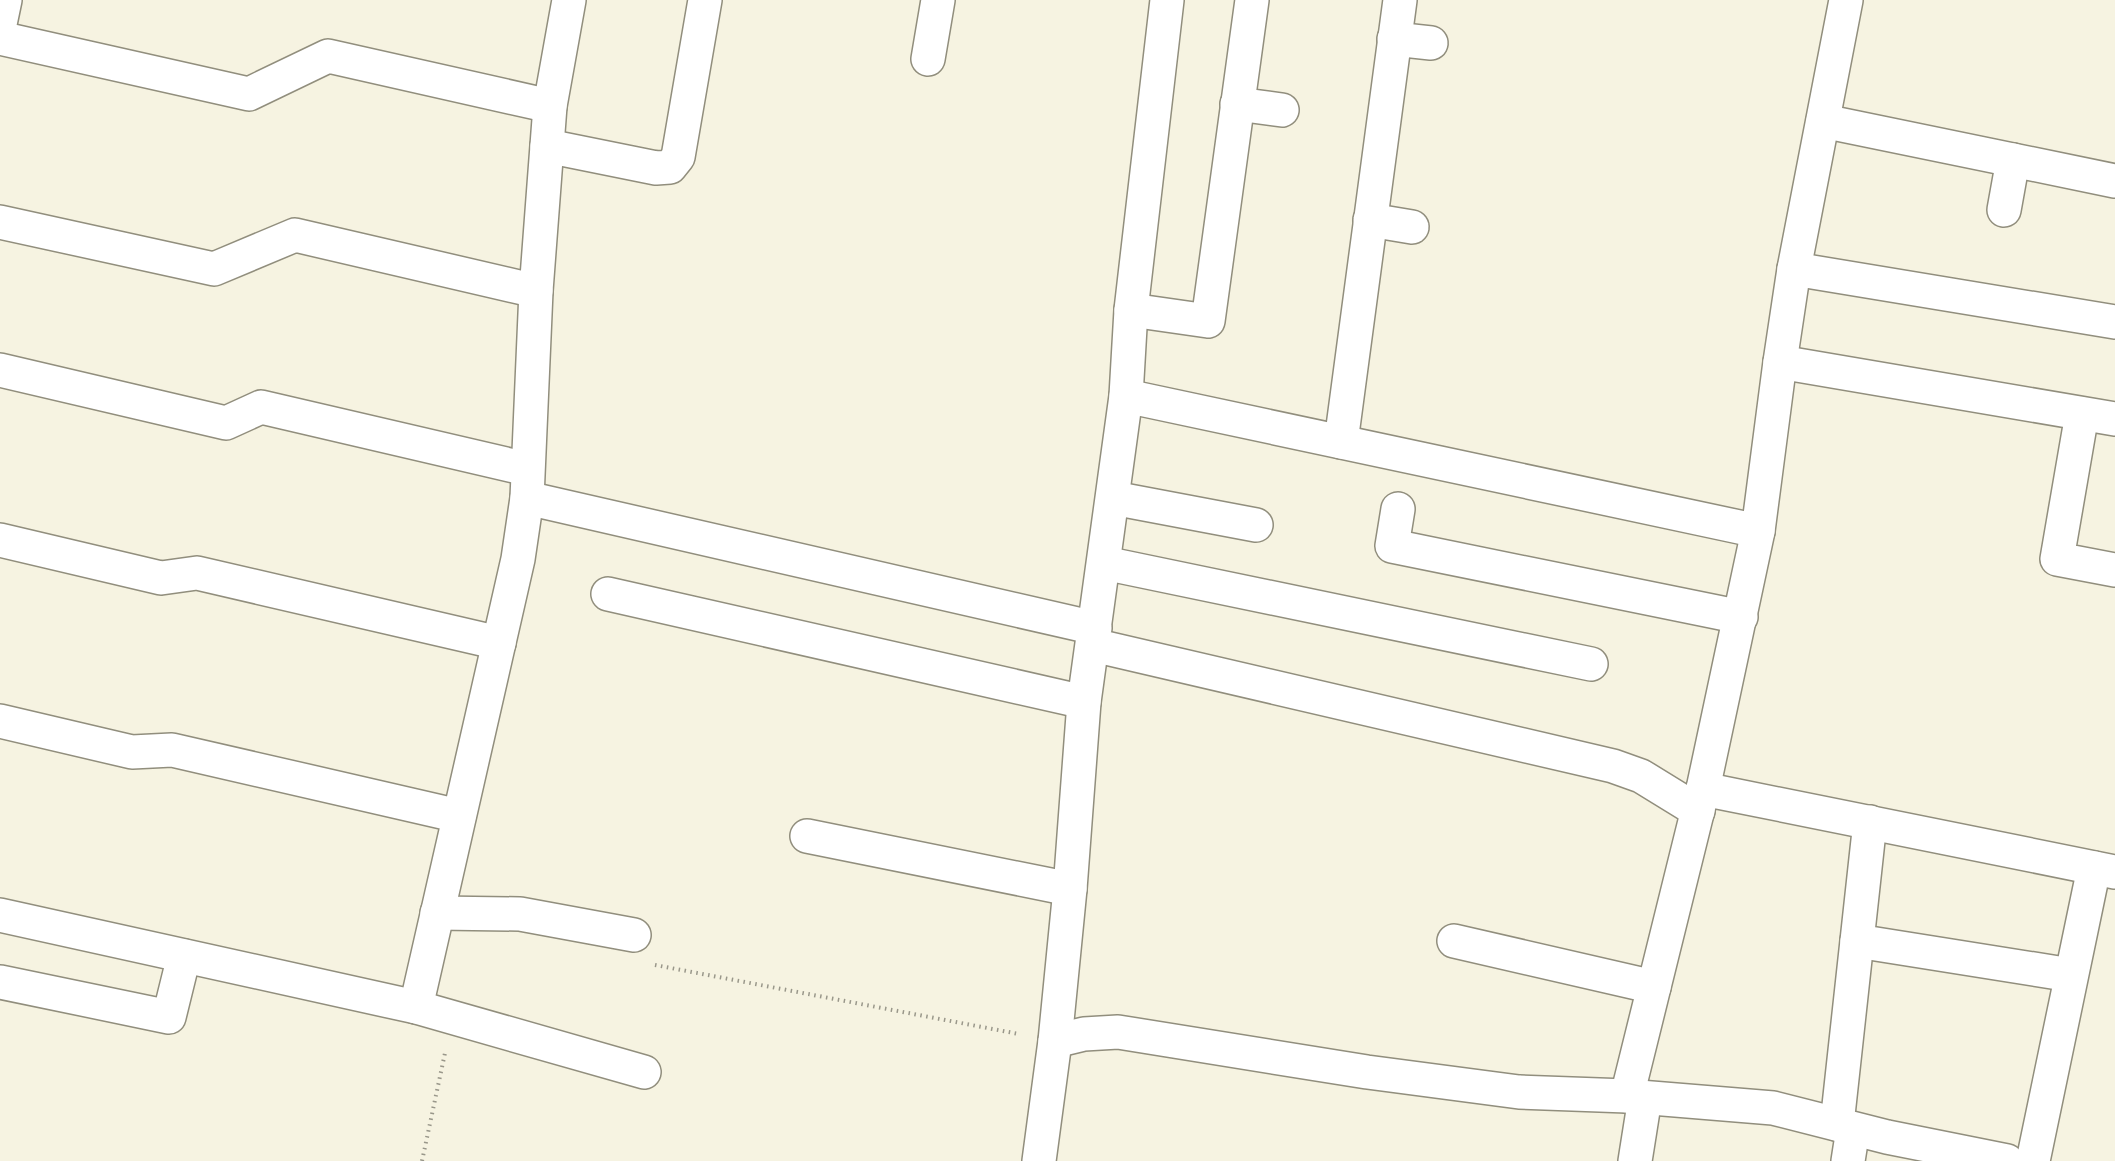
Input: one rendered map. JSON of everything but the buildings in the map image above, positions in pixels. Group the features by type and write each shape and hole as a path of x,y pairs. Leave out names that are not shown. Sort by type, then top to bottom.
{"street":[{"path":"0,23 5,0"},
{"path":"416,1007 518,559 527,484 536,291 550,106 569,0"},
{"path":"547,147 656,168 670,166 678,157 705,0"},
{"path":"928,59 938,0"},
{"path":"1039,1161 1055,1041 1070,889 1084,702 1126,396 1131,310 1167,0"},
{"path":"1131,310 1208,321 1252,0"},
{"path":"1341,442 1400,0"},
{"path":"1635,1161 1636,1097 1654,987 1700,800 1758,531 1794,269 1846,0"},
{"path":"0,38 249,94 328,56 550,106"},
{"path":"1394,39 1431,43"},
{"path":"1238,104 1282,110"},
{"path":"1823,121 2115,181"},
{"path":"2004,210 2013,160"},
{"path":"1371,220 1412,226"},
{"path":"0,222 214,269 295,235 536,291"},
{"path":"1794,269 2115,322"},
{"path":"1780,362 2115,419"},
{"path":"0,370 226,423 261,407 527,484 1094,636 1613,766 1700,800 1870,822 2104,870 2071,975 2033,1161"},
{"path":"1126,396 1758,531"},
{"path":"2082,414 2057,559 2115,570"},
{"path":"1113,498 1256,525"},
{"path":"1398,509 1392,546 1741,617"},
{"path":"0,540 161,578 197,573 499,643"},
{"path":"1104,563 1592,664"},
{"path":"608,594 1084,702"},
{"path":"0,721 132,752 172,750 459,816"},
{"path":"1848,1161 1845,1126 1857,940 1870,822"},
{"path":"807,836 1070,889"},
{"path":"437,914 520,914 634,935"},
{"path":"0,915 416,1007 644,1072"},
{"path":"1857,940 2071,975"},
{"path":"1454,941 1654,987"},
{"path":"0,982 169,1017 184,956"},
{"path":"1055,1041 1084,1034 1118,1032 1367,1072 1519,1092 1636,1097 1773,1108 2007,1161"}],"path":[{"path":"648,964 1055,1041"},
{"path":"422,1161 453,1017"}]}
